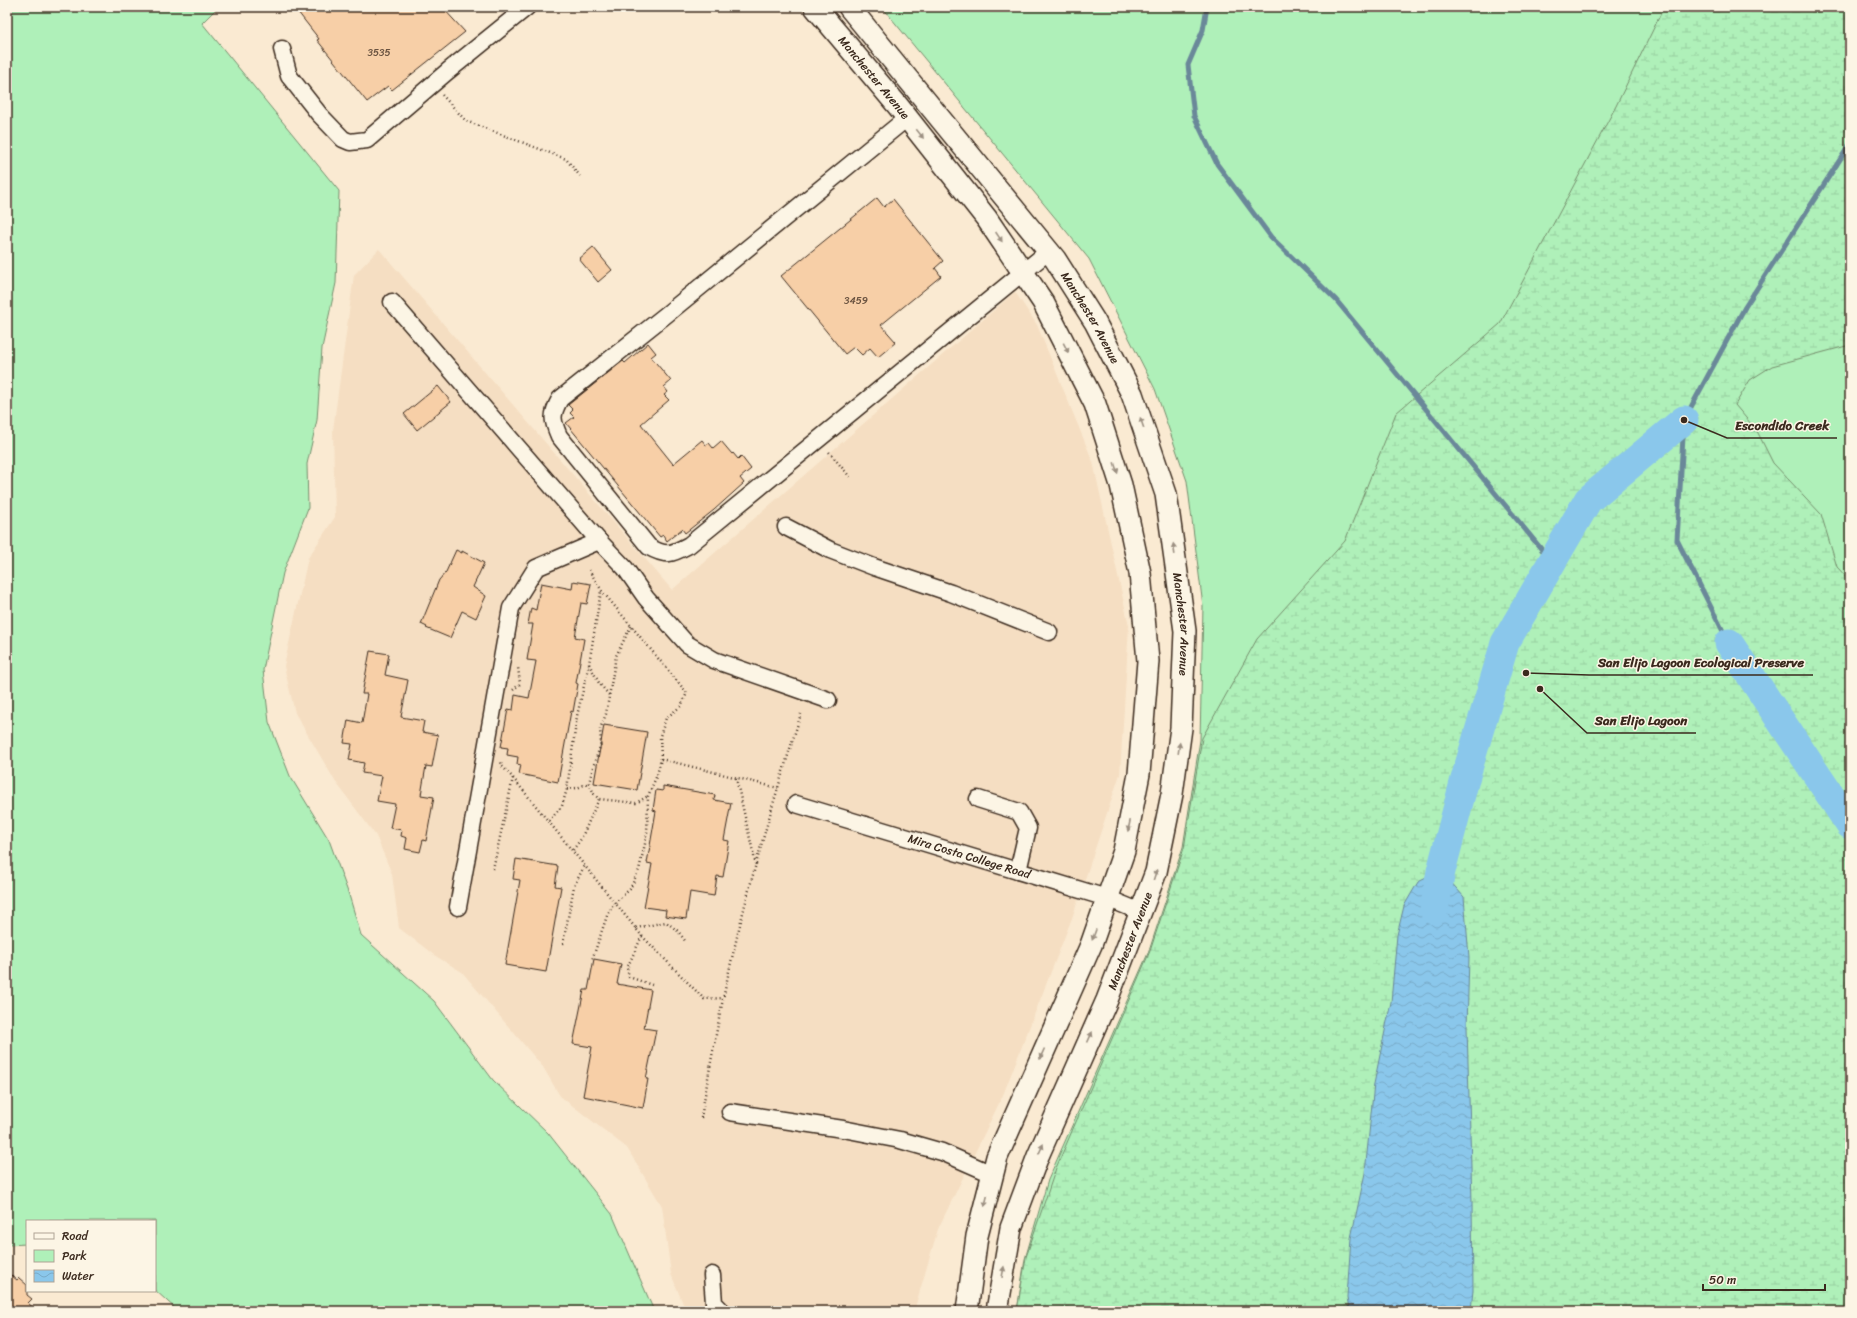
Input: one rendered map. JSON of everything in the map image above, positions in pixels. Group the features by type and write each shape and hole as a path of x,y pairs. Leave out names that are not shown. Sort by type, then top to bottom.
{"main road":[{"name":"Manchester Avenue","path":"815,7 907,118 987,219 1043,302 1095,404 1122,485 1140,573 1148,661 1139,774 1124,851 1091,945 1001,1146 976,1236 967,1311"},
{"name":"Manchester Avenue","path":"849,7 1049,251 1071,282 1095,322 1132,394 1166,494 1185,631 1182,728 1172,794 1156,872 1107,1000 1038,1156 1011,1228 998,1311"}],"street":[{"path":"282,48 290,76 318,114 343,139 350,142 367,140 527,7"},
{"path":"907,118 679,305 560,399 553,411 553,423 559,436 649,548 660,554 673,554 689,545 1049,251"},
{"path":"392,302 599,541 625,568 646,598 687,644 714,660 828,700"},
{"path":"786,528 837,553 951,593 1049,632"},
{"path":"458,907 511,608 536,568 599,541"},
{"path":"978,798 1019,812 1028,828 1018,871"},
{"name":"Mira Costa College Road","path":"796,804 1107,898 1141,912"},
{"path":"730,1112 900,1140 942,1152 992,1174"},
{"path":"712,1275 714,1303 722,1311"}],"path":[{"path":"432,85 466,121 566,159 580,176"},
{"path":"818,439 850,477"},
{"path":"589,570 602,591 687,693 682,706 666,718 660,736 661,759 657,775 648,796 647,835 639,870 630,889 616,902 608,913 592,960"},
{"path":"549,821 562,806 567,789 577,716 589,664 602,591"},
{"path":"631,626 616,656 606,714 600,729 601,744 589,783 594,794 599,798 636,803 648,796"},
{"path":"510,692 520,684 518,662"},
{"path":"589,664 599,683 609,695"},
{"path":"701,1118 723,998 778,788 801,714"},
{"path":"661,759 778,788"},
{"path":"500,760 502,766 514,778 642,936 704,999 723,998"},
{"path":"493,869 514,778"},
{"path":"736,778 757,865"},
{"path":"567,789 577,788 589,783"},
{"path":"573,850 581,838 599,798"},
{"path":"563,944 574,886 585,865"},
{"path":"636,928 666,922 678,931 686,942"},
{"path":"642,936 627,968 629,977 652,985"}],"shaded area":[{"path":"379,249 672,590 1015,292 1037,325 1093,462 1129,626 1120,774 1072,918 1003,1095 938,1229 914,1311 686,1311 671,1274 662,1206 627,1148 560,1096 543,1067 462,972 434,955 399,928 392,874 376,836 335,781 295,713 284,666 308,558 335,517 333,430 354,275"}],"green space":[{"path":"7,7 218,7 202,23 339,191 336,283 322,348 317,420 307,464 308,508 283,573 263,670 269,722 290,776 329,840 349,895 361,935 434,1001 493,1080 548,1133 612,1214 654,1311 178,1311 156,1291 156,1220 26,1220 26,1244 7,1245"},
{"path":"882,7 1850,7 1850,1311 1017,1311 1025,1259 1048,1180 1149,951 1183,847 1200,740 1203,606 1187,481 1155,389 1089,259"},
{"path":"1664,7 1850,7 1850,345 1772,366 1750,380 1735,405 1757,431 1773,463 1821,514 1837,567 1850,581 1850,1311 1017,1311 1026,1257 1056,1168 1150,951 1184,848 1202,738 1257,639 1345,541 1396,413 1500,324 1616,106"}],"water":[{"path":"1441,871 1464,897 1469,957 1467,1027 1472,1202 1473,1290 1471,1311 1349,1311 1347,1297 1351,1238 1365,1173 1374,1084 1391,1002 1397,935 1404,906 1418,882"}],"building":[{"path":"294,7 442,7 465,32 392,90 388,86 367,102 317,40 319,39"},
{"path":"877,198 884,207 893,199 943,261 935,268 941,276 881,325 896,342 878,357 870,348 862,355 854,347 845,354 781,276"},
{"path":"593,247 612,270 598,282 579,259"},
{"path":"648,343 656,353 651,357 671,381 664,387 668,392 664,395 669,400 641,424 673,464 702,440 706,445 709,443 713,448 721,441 738,459 741,456 751,469 740,478 744,483 714,510 685,533 682,529 667,541 663,535 660,537 566,423 574,417 570,413 573,410 568,405 623,361 625,363"},
{"path":"438,386 451,402 417,430 404,414"},
{"path":"456,550 462,553 462,551 484,563 473,587 486,596 476,618 462,611 450,638 426,628 427,627 421,624 439,580 446,572"},
{"path":"573,581 591,584 587,604 581,603 575,637 584,639 576,683 578,684 573,712 571,711 558,782 519,774 521,765 517,764 518,757 507,755 508,748 501,747 508,709 513,710 515,695 529,698 536,661 527,660 533,624 528,624 531,608 536,610 541,583 572,589"},
{"path":"370,651 389,654 385,675 408,680 401,717 424,721 422,732 438,735 432,767 426,766 421,795 434,797 426,841 423,840 420,852 405,849 407,838 401,836 402,830 390,828 395,804 377,801 382,776 362,773 364,763 349,760 352,744 344,743 348,720 362,723 367,694 362,694"},
{"path":"604,725 647,732 637,790 594,783"},
{"path":"663,786 715,795 714,800 731,803 724,840 729,841 723,877 717,876 714,896 690,892 686,919 665,916 666,910 644,907 652,864 647,863 656,811 653,810 656,790 663,791"},
{"path":"516,859 558,866 555,886 561,887 546,972 505,965 520,880 513,879"},
{"path":"594,959 621,964 617,984 651,990 644,1028 656,1030 646,1079 648,1079 643,1108 583,1096 592,1047 573,1044 584,990 588,990"},
{"path":"7,1272 17,1280 19,1278 26,1284 27,1295 32,1299 28,1303 37,1311 7,1311"}],"waterway":[{"path":"1207,7 1203,30 1188,65 1194,116 1217,164 1271,237 1336,300 1552,562"},
{"path":"1729,643 1677,540 1684,420 1745,307 1850,144"},
{"path":"1434,910 1441,871 1465,779 1505,643 1588,500 1684,420"},
{"path":"1729,643 1850,825"}],"place":[{"name":"Escondido Creek","path":"1684,420"},
{"name":"San Elijo Lagoon Ecological Preserve","path":"1526,673"},
{"name":"San Elijo Lagoon","path":"1540,689"}]}
